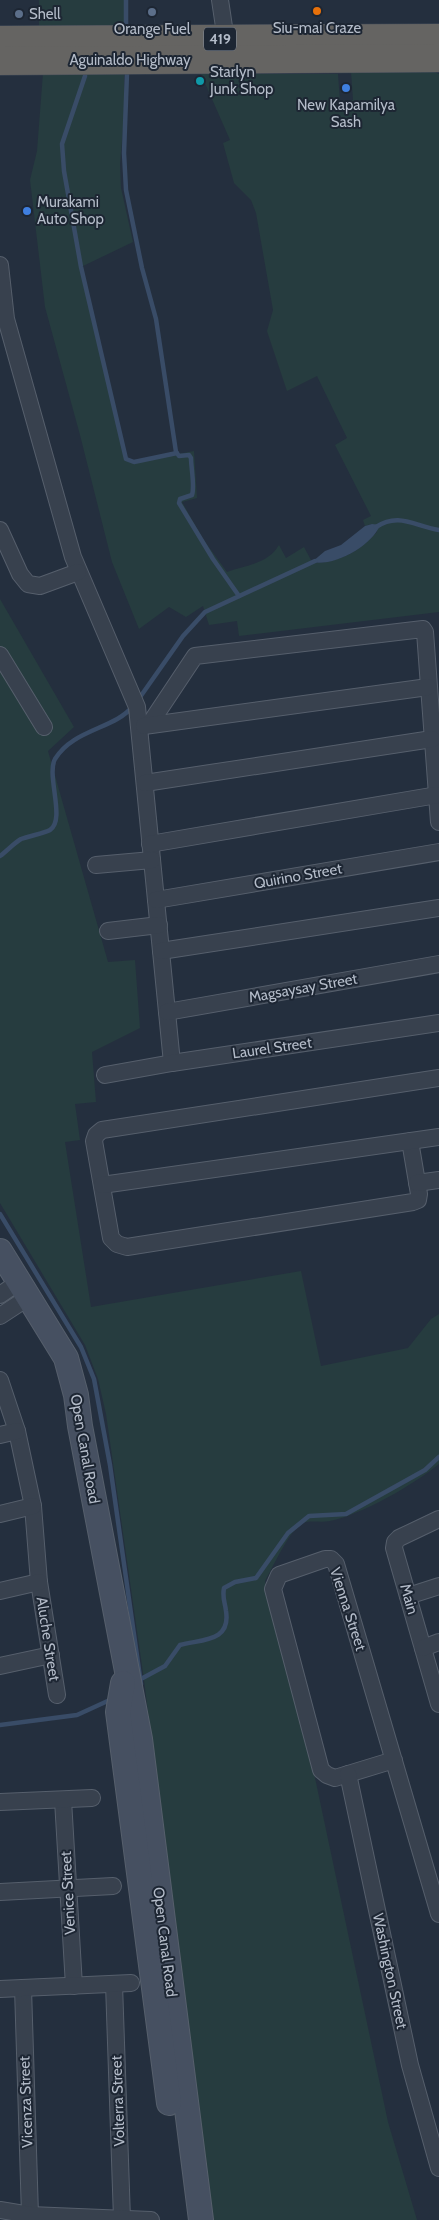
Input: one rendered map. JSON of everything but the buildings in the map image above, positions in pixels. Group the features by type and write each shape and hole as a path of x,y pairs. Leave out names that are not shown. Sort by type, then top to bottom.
{"highway":[{"name":"Aguinaldo Highway","path":"0,61 439,38"},
{"name":"Aguinaldo Highway","path":"0,40 439,58"}],"main road":[{"name":"Open Canal Road","path":"0,1251 16,1291 59,1346 72,1378 140,1739 201,2220"},
{"name":"Open Canal Road","path":"126,1664 118,1712 184,2220"}],"street":[{"path":"220,0 227,49"},
{"path":"0,265 3,320 78,572 128,684 144,726 144,783 172,1063"},
{"path":"0,530 20,574 28,584 40,586 78,572"},
{"path":"144,726 195,656 417,628 423,629 425,632 439,822"},
{"path":"0,655 44,727"},
{"path":"144,726 428,687"},
{"path":"144,783 432,739"},
{"path":"96,865 151,852 437,795"},
{"name":"Quirino Street","path":"156,900 439,852"},
{"path":"161,951 439,908"},
{"path":"108,932 159,925"},
{"name":"Magsaysay Street","path":"167,1012 439,964"},
{"name":"Laurel Street","path":"105,1075 172,1063 439,1023"},
{"path":"410,1141 418,1183 418,1200 413,1202 127,1247 117,1244 111,1238 94,1141 96,1135 102,1130 439,1078"},
{"path":"102,1184 439,1137"},
{"path":"418,1183 439,1180"},
{"path":"0,1316 16,1291"},
{"name":"Aluche Street","path":"0,1380 17,1431 33,1506 39,1582 57,1696"},
{"path":"0,1435 17,1431"},
{"path":"0,1514 33,1506"},
{"name":"Main","path":"438,1701 394,1548 395,1542 399,1538 439,1519"},
{"name":"Vienna Street","path":"348,1774 335,1778 321,1770 273,1589 279,1575 325,1559 331,1559 336,1564 439,1914"},
{"path":"0,1591 39,1582"},
{"path":"408,1596 439,1586"},
{"path":"423,1648 439,1642"},
{"path":"0,1666 50,1655"},
{"path":"348,1774 394,1760"},
{"name":"Washington Street","path":"348,1774 410,2065 439,2168"},
{"path":"0,1802 92,1798"},
{"name":"Venice Street","path":"63,1800 74,1986"},
{"path":"0,1892 113,1886"},
{"path":"0,1989 131,1983"},
{"name":"Volterra Street","path":"114,1984 122,2219"},
{"name":"Vicenza Street","path":"23,1988 30,2215"},
{"path":"0,2210 30,2215 151,2220"}],"green space":[{"path":"39,0 128,0 128,27 39,27"},
{"path":"433,71 439,74 439,612 239,636 237,621 209,625 203,606 186,617 169,607 139,629 112,562 45,307 30,180 37,151 43,73 124,73 124,117 120,164 121,188 133,242 81,267 126,459 134,462 194,451 197,498 182,502 203,539 227,572 263,560 279,545 286,558 304,547 312,562 331,561 357,550 377,532 372,524 365,526 363,520 371,516 335,445 347,438 317,376 287,391 267,331 273,310 256,213 251,200 234,183 223,143 230,140 201,74 338,74 340,101 353,100 351,72"},
{"path":"0,599 74,727 48,751 108,962 135,960 140,1028 92,1052 96,1102 75,1104 80,1140 65,1142 91,1307 301,1271 321,1366 408,1348 431,1319 439,1314 439,1464 416,1481 357,1512 330,1521 306,1522 298,1526 277,1558 265,1581 311,1759 388,2122 417,2220 211,2220 144,1680 106,1414 98,1379 85,1345 0,1203"}],"water":[{"path":"372,524 380,525 376,533 361,547 341,558 321,563 312,562 325,551 341,545 365,526"}],"waterway":[{"path":"126,0 126,25"},
{"path":"127,73 124,153 126,190 142,268 156,319 176,452 179,456 189,455 191,458 192,495 180,499 179,503 213,559 239,596"},
{"path":"85,76 62,144 64,171 81,267 126,459 134,462 177,453"},
{"path":"376,527 399,520 439,530"},
{"path":"138,700 183,636 205,612 315,561"},
{"path":"0,856 21,839 48,831 54,825 56,807 53,766 55,759 63,749 72,741 116,720 133,706"},
{"path":"0,1214 81,1347 94,1379 110,1465 141,1684"},
{"path":"139,1680 165,1666 180,1645 206,1640 219,1634 224,1629 226,1621 223,1597 224,1588 235,1582 256,1578 288,1533 309,1516 346,1514 425,1470 439,1457"},
{"path":"0,1725 77,1715 112,1699"}],"place":[{"name":"Siu-mai Craze","path":"317,11"},
{"name":"Orange Fuel","path":"152,12"},
{"name":"Shell","path":"19,14"},
{"name":"Starlyn Junk Shop","path":"200,81"},
{"name":"New Kapamilya Sash","path":"346,88"},
{"name":"Murakami Auto Shop","path":"27,211"}]}
